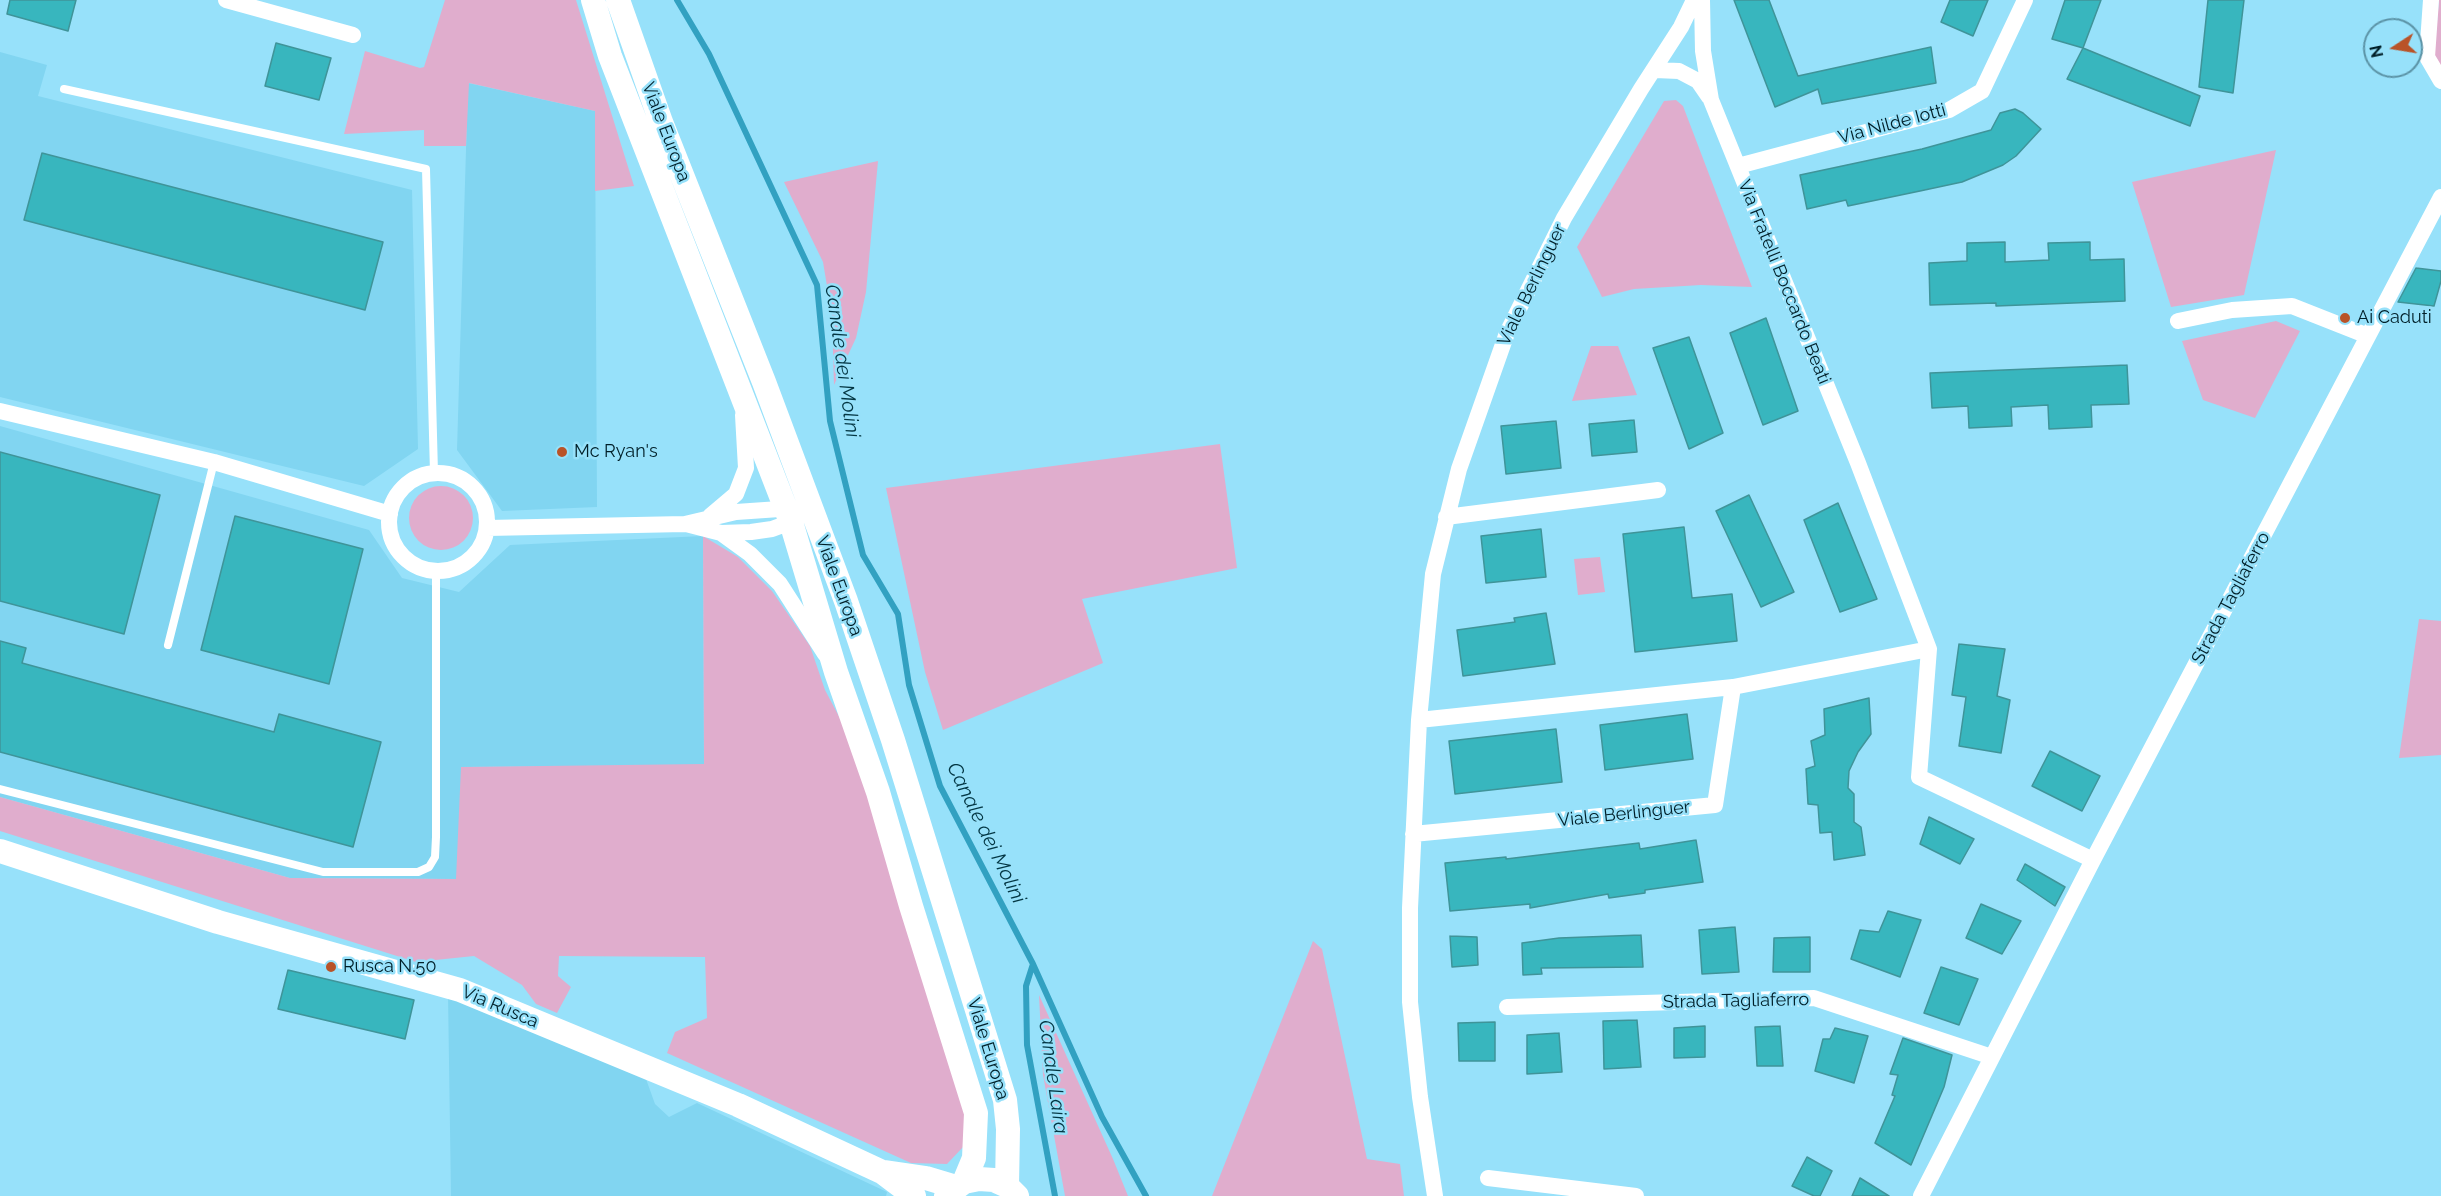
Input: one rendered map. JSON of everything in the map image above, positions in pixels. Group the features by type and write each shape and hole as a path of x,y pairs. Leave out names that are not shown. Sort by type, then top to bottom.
{"street":[{"path":"226,0 353,35"},
{"name":"Viale Europa","path":"593,0 610,56 788,515 836,672 878,792 976,1113 974,1158 955,1188"},
{"name":"Viale Europa","path":"618,0 661,122 764,382 811,508 892,740 1005,1100 1012,1191"},
{"path":"1694,0 1676,36 1691,41 1702,51"},
{"name":"Via Fratelli Boccardo Beati","path":"1702,0 1702,51 1711,100 1858,463 1929,649"},
{"name":"Via Nilde Iotti","path":"1738,166 1949,110 1982,91 2025,0"},
{"path":"2431,0 2427,57 2441,81"},
{"name":"Viale Berlinguer","path":"1435,1196 1420,1098 1410,1002 1410,908 1419,720 1433,574 1459,469 1507,333 1564,218 1641,89 1676,36"},
{"name":"Via Fratelli Boccardo Beati","path":"1676,36 1679,62 1689,76 1698,81 1711,100"},
{"path":"1655,70 1679,71 1689,76"},
{"name":"Strada Tagliaferro","path":"1921,1196 2093,860 2441,197"},
{"path":"2178,321 2232,309 2292,306 2368,336"},
{"path":"708,518 736,494 746,468 742,396"},
{"path":"0,411 214,462 390,514"},
{"path":"434,473 449,474 463,479 474,488 485,507 487,528 483,542 475,554 458,567 436,571 420,568 406,559 396,546 390,531 390,514 395,499 405,486 419,477 434,473"},
{"path":"1446,517 1658,490"},
{"path":"487,528 685,524 749,511 788,515 811,508"},
{"path":"685,524 721,533 772,529 788,515"},
{"path":"721,533 750,554 780,584 836,672"},
{"path":"1419,720 1733,687 1929,649 1918,777 2093,860"},
{"name":"Viale Berlinguer","path":"1413,834 1715,805 1733,687"},
{"name":"Via Rusca","path":"0,851 218,922 460,990 738,1106 882,1172 914,1196"},
{"name":"Strada Tagliaferro","path":"1507,1007 1814,998 1992,1057"},
{"name":"Via Rusca","path":"882,1172 926,1178 955,1188"},
{"path":"1488,1178 1636,1196"},
{"path":"955,1188 979,1179 994,1180 1012,1191"}],"lane":[{"path":"64,89 426,169 434,473"},
{"path":"168,645 214,462"},
{"path":"0,789 323,872 418,872 429,867 435,857 436,837 436,571"}],"shaded area":[{"path":"445,0 576,0 634,186 595,191 595,111 469,83 466,146 424,146 424,130 344,134 365,51 420,68 424,67"},
{"path":"2439,0 2441,0 2441,68 2434,56"},
{"path":"0,52 47,65 38,96 412,190 418,449 364,486 0,397"},
{"path":"468,83 595,111 597,507 502,511 457,450"},
{"path":"1676,100 1683,106 1752,287 1701,285 1634,289 1602,297 1577,247 1664,101"},
{"path":"2276,150 2244,295 2171,307 2132,182"},
{"path":"878,161 866,292 856,338 834,385 832,316 823,262 784,182"},
{"path":"2276,321 2300,331 2255,418 2203,400 2182,341"},
{"path":"1591,346 1618,346 1637,395 1572,401"},
{"path":"0,426 369,530 402,578 459,592 510,545 703,536 704,765 462,767 457,879 290,878 0,797"},
{"path":"1220,444 1237,568 1082,599 1103,663 943,730 925,672 886,488"},
{"path":"435,486 447,486 464,495 471,506 473,518 471,530 464,541 447,550 435,550 423,545 414,536 409,524 409,512 414,500 423,491"},
{"path":"703,536 738,557 772,591 810,646 825,690 852,741 969,1113 964,1146 947,1164 911,1163 667,1053 675,1032 707,1018 705,957 559,956 558,976 571,987 557,1013 536,1004 522,985 474,956 416,962 0,831 0,797 290,878 456,879 461,767 704,764"},
{"path":"1600,557 1605,592 1578,595 1574,559"},
{"path":"2419,619 2441,621 2441,755 2399,758"},
{"path":"1313,941 1322,949 1367,1159 1400,1164 1404,1196 1212,1196"},
{"path":"448,994 646,1079 655,1104 669,1117 697,1103 887,1192 886,1196 451,1196"},
{"path":"1039,995 1128,1196 1065,1196 1043,1075"}],"building":[{"path":"10,0 76,0 68,31 7,14"},
{"path":"1734,0 1769,0 1798,76 1931,47 1936,83 1822,104 1818,89 1775,107"},
{"path":"1950,0 1988,0 1973,36 1941,22"},
{"path":"2065,0 2101,0 2083,48 2052,39"},
{"path":"2208,0 2244,0 2233,93 2199,87"},
{"path":"276,43 331,58 319,100 265,86"},
{"path":"2083,48 2200,96 2190,126 2067,79"},
{"path":"2015,109 2041,129 2016,156 2003,165 1962,182 1848,206 1846,200 1807,209 1800,175 1922,149 1991,130 2000,113"},
{"path":"42,153 383,242 365,310 24,220"},
{"path":"2005,242 2005,262 2049,260 2048,243 2090,242 2090,260 2124,259 2125,301 1996,306 1996,303 1930,305 1929,263 1967,261 1967,243"},
{"path":"2416,268 2441,271 2441,281 2434,306 2398,302"},
{"path":"1766,318 1798,411 1763,425 1730,333"},
{"path":"1689,337 1723,433 1689,449 1653,348"},
{"path":"2127,365 2129,404 2091,405 2092,427 2049,429 2048,405 2011,407 2012,426 1969,428 1968,406 1932,408 1930,373"},
{"path":"1634,420 1637,452 1592,456 1589,424"},
{"path":"1556,421 1561,468 1506,474 1501,426"},
{"path":"0,452 160,495 124,634 0,601"},
{"path":"1749,495 1794,592 1761,607 1716,511"},
{"path":"1838,503 1877,599 1840,612 1804,520"},
{"path":"235,516 363,549 329,684 201,650"},
{"path":"1684,527 1692,598 1732,594 1737,641 1635,652 1623,534"},
{"path":"1541,529 1546,577 1486,583 1481,536"},
{"path":"1546,613 1555,664 1463,676 1457,630 1515,622 1514,618"},
{"path":"0,641 26,648 22,663 274,732 279,714 381,742 353,847 0,752"},
{"path":"1959,644 2005,649 1997,696 2010,700 2001,753 1959,746 1966,697 1952,695"},
{"path":"1869,698 1871,734 1858,752 1849,771 1848,788 1854,794 1854,822 1861,827 1865,855 1834,860 1832,832 1820,833 1818,805 1808,804 1806,769 1815,766 1811,741 1825,735 1824,709"},
{"path":"1687,714 1693,759 1605,770 1600,725"},
{"path":"1556,729 1562,782 1455,794 1449,741"},
{"path":"2050,751 2100,776 2082,811 2032,786"},
{"path":"1929,817 1974,839 1960,864 1920,844"},
{"path":"1696,840 1703,882 1645,890 1645,893 1609,898 1608,894 1530,908 1530,904 1450,911 1445,863 1506,857 1506,859 1639,843 1640,849"},
{"path":"2025,864 2065,887 2055,906 2017,880"},
{"path":"1981,904 2021,921 2002,954 1966,938"},
{"path":"1888,911 1921,920 1900,977 1851,959 1860,930 1879,932"},
{"path":"1735,927 1739,972 1702,974 1699,930"},
{"path":"1641,935 1643,967 1541,968 1542,974 1523,975 1522,943 1559,938"},
{"path":"1450,936 1477,937 1478,965 1452,967"},
{"path":"1810,937 1810,972 1773,972 1774,938"},
{"path":"1941,967 1978,979 1959,1025 1924,1013"},
{"path":"288,970 414,1000 405,1039 278,1009"},
{"path":"1637,1020 1641,1067 1604,1069 1603,1021"},
{"path":"1495,1022 1495,1061 1459,1061 1458,1023"},
{"path":"1705,1026 1705,1057 1674,1058 1674,1028"},
{"path":"1780,1026 1783,1066 1757,1066 1755,1027"},
{"path":"1835,1028 1868,1036 1854,1083 1815,1071 1823,1039 1830,1039"},
{"path":"1559,1033 1562,1072 1527,1074 1527,1035"},
{"path":"1903,1038 1952,1055 1944,1087 1911,1165 1875,1143 1895,1096 1892,1095 1898,1075 1890,1074"},
{"path":"1807,1157 1832,1171 1820,1196 1814,1196 1792,1186"},
{"path":"1860,1178 1889,1196 1852,1196"}],"waterway":[{"name":"Canale dei Molini","path":"677,0 709,54 817,285 830,421 863,555 898,614 909,685 940,786 1033,964 1102,1117 1146,1196"},
{"name":"Canale Laira","path":"1033,964 1026,986 1027,1045 1055,1196"}],"place":[{"name":"Ai Caduti","path":"2345,318"},
{"name":"Mc Ryan's","path":"562,452"},
{"name":"Rusca N.50","path":"331,967"}]}
